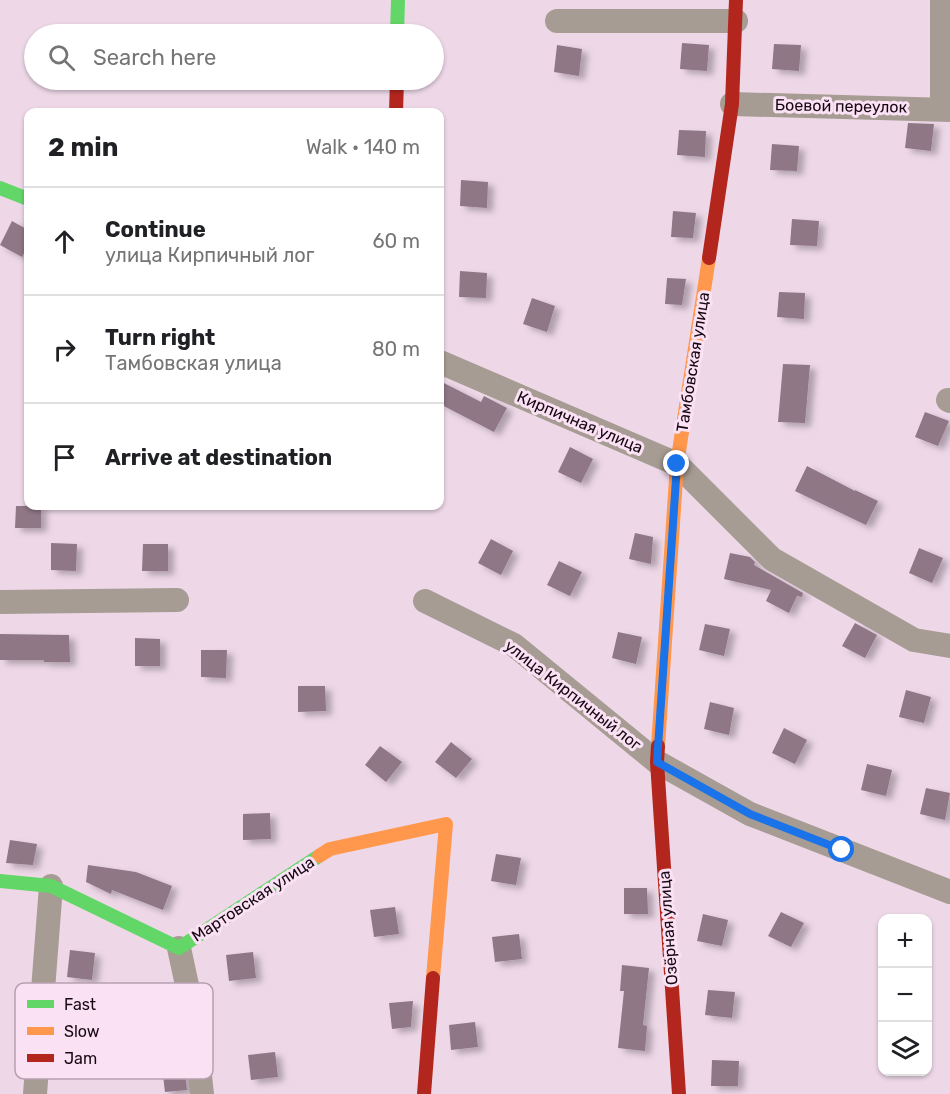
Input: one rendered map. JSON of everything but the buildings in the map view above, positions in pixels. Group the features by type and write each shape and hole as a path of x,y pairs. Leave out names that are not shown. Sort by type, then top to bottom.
{"street":[{"path":"398,0 398,24"},
{"path":"942,0 946,109"},
{"path":"557,21 736,10"},
{"name":"Тамбовская улица","path":"657,762 677,464 732,104 736,10"},
{"path":"396,108 397,90"},
{"name":"Боевой переулок","path":"732,104 946,109"},
{"path":"0,188 24,198"},
{"name":"Кирпичная улица","path":"444,364 677,464 772,559 914,640 950,646"},
{"path":"0,602 177,600"},
{"name":"улица Кирпичный лог","path":"425,601 514,645 657,762 750,814 950,892"},
{"name":"Озёрная улица","path":"657,762 679,1094"},
{"name":"Мартовская улица","path":"0,881 51,886 179,948 330,849 446,824 424,1094"},
{"path":"44,983 51,886"},
{"path":"179,948 187,983"},
{"path":"35,1094 36,1079"},
{"path":"200,1079 202,1094"}],"traffic: fast":[{"path":"397,24 398,0"},
{"path":"0,188 24,197"},
{"path":"0,881 51,886 179,948 319,856"}],"traffic: slow":[{"path":"658,746 677,464 709,258"},
{"path":"319,856 330,849 446,824 433,978"}],"traffic: jam":[{"path":"709,258 732,104 736,0"},
{"path":"396,108 397,90"},
{"path":"658,746 657,762 679,1094"},
{"path":"424,1094 433,978"}],"route":[{"path":"677,464 657,762 750,814 842,850"}]}
